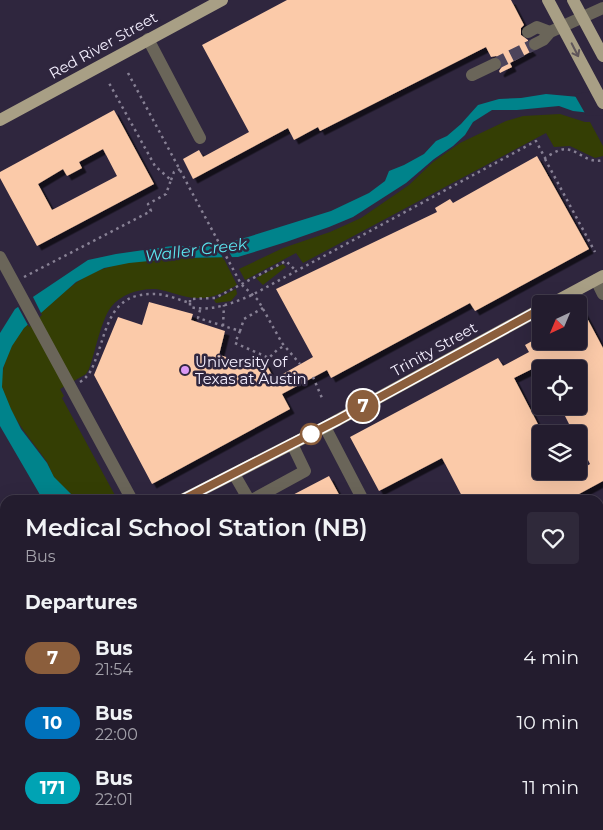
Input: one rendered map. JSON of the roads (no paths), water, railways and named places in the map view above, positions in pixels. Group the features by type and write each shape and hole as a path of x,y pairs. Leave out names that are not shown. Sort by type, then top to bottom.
{"main road":[{"name":"Red River Street","path":"0,120 222,0"},
{"path":"548,0 603,103"},
{"path":"573,0 603,56"},
{"path":"568,295 600,278"},
{"name":"Trinity Street","path":"196,495 532,314"}],"street":[{"path":"535,44 544,40 550,32 603,8"},
{"path":"528,32 537,27 550,32"},
{"path":"148,39 200,138"},
{"path":"472,75 495,64"},
{"path":"0,257 129,495"},
{"path":"600,278 603,294"},
{"path":"325,427 360,495"},
{"path":"259,495 305,471 292,444"},
{"path":"234,474 247,495"}],"water":[{"name":"Waller Creek","path":"546,94 579,97 600,114 573,111 559,106 492,110 473,122 465,135 453,146 434,159 406,183 353,217 329,227 238,257 180,258 129,263 104,268 76,282 24,328 12,346 3,368 2,387 21,429 47,463 54,477 72,495 40,495 0,426 0,333 15,309 88,260 172,246 214,246 331,211 369,193 385,181 389,171 424,154 436,141 447,136 461,124 478,105 499,99"}],"tunnel":[{"path":"495,64 535,44"}],"place":[{"name":"University of Texas at Austin","path":"185,370"}]}
